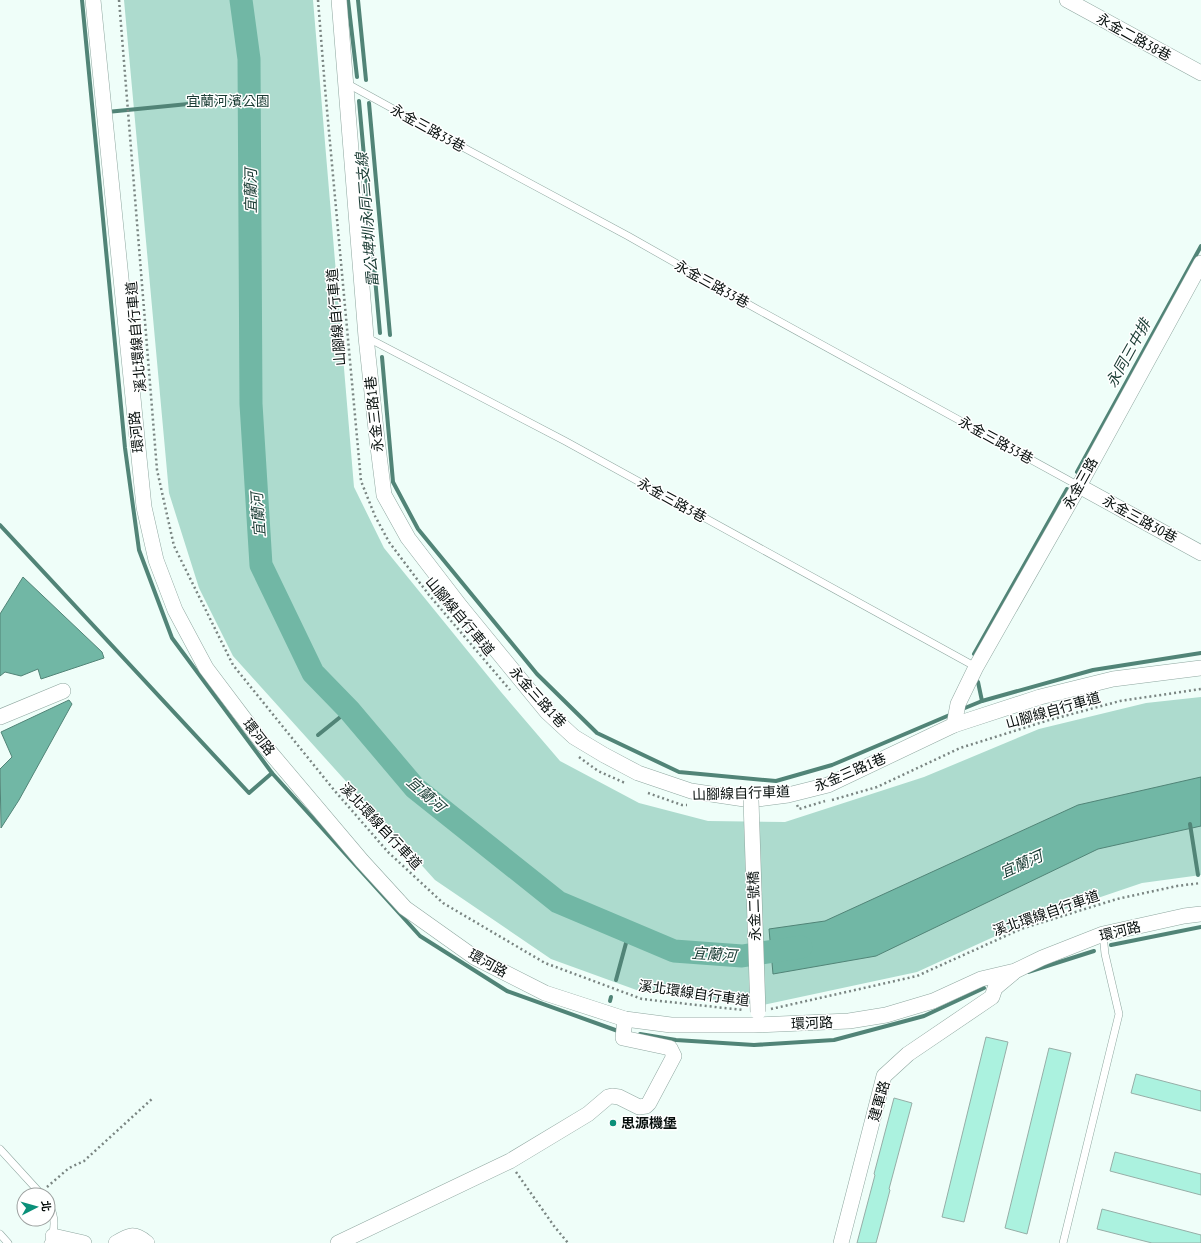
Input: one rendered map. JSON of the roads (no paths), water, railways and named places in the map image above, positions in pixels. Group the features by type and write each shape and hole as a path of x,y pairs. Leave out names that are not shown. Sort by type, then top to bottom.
{"street":[{"name":"環河路","path":"93,0 144,507 156,560 175,610 206,668 264,745 362,862 405,908 474,957 545,993 625,1019 670,1025 756,1018 849,1021 886,1015 934,1001 981,979 1015,971 1042,958 1103,934 1184,916 1201,914"},
{"name":"永金三路1巷","path":"339,0 366,337 384,495 408,538 461,607 547,712 574,737 638,773 691,791 751,800 788,795 828,785 954,725 1040,697 1113,679 1201,668"},
{"name":"永金二路38巷","path":"1067,0 1201,73"},
{"name":"永金三路","path":"954,725 958,704 976,667 1079,486 1201,263"},
{"name":"永金三路30巷","path":"1079,486 1201,553"},
{"path":"0,717 63,691"},
{"name":"永金二號橋","path":"751,800 756,1018"},
{"name":"建軍路","path":"841,1243 884,1076 908,1054 992,997 995,988 1015,971"},
{"path":"338,1243 510,1161 588,1114 608,1097 619,1097 639,1107 646,1106 674,1056 670,1048 623,1038 625,1019"},
{"path":"116,1243 131,1235 137,1236 147,1243"},
{"path":"51,1240 84,1243"}],"lane":[{"name":"永金三路33巷","path":"345,82 628,236 776,320 1079,486"},
{"name":"永金三路3巷","path":"366,337 564,441 976,667"},
{"path":"1063,1243 1118,1014 1105,954 1103,934"},
{"path":"0,1149 35,1187"},
{"path":"51,1240 53,1227"},
{"path":"0,1234 8,1243"}],"water":[{"path":"23,577 102,652 104,658 41,679 38,669 21,676 5,672 0,676 0,614"},
{"path":"69,700 72,704 19,800 1,828 0,769 12,757 1,732"},
{"path":"1201,777 1201,826 1098,849 876,956 773,974 769,929 825,921 1078,805"}],"waterway":[{"path":"82,0 125,448 139,550 172,638 272,773 420,936 507,991 618,1031"},
{"name":"宜蘭河","path":"241,0 249,59 251,404 261,565 313,673 349,710 415,788 558,902 674,951 742,956 801,947"},
{"path":"348,0 357,77"},
{"name":"雷公埤圳永同三支線","path":"358,0 366,80"},
{"path":"107,112 249,98"},
{"path":"359,101 380,333"},
{"name":"雷公埤圳永同三支線","path":"369,103 390,335"},
{"name":"永同三中排","path":"1077,472 1201,246"},
{"path":"382,357 393,482 418,529 537,674 597,733 679,772 776,781 832,765 952,714"},
{"name":"永同三中排","path":"974,654 1067,489"},
{"path":"0,525 249,793 272,773"},
{"path":"960,710 982,701 1093,670 1201,653"},
{"name":"永同三中排","path":"978,682 982,701"},
{"path":"318,735 349,710"},
{"path":"1190,824 1198,875"},
{"path":"1111,945 1201,927"},
{"path":"616,980 629,932"},
{"path":"1028,972 1094,951"},
{"path":"640,1034 676,1040 754,1045 834,1040 924,1016 984,988"},
{"path":"610,1001 611,997"}],"place":[{"name":"思源機堡","path":"613,1123"}],"park label":[{"name":"宜蘭河濱公園","path":"228,101"}]}
